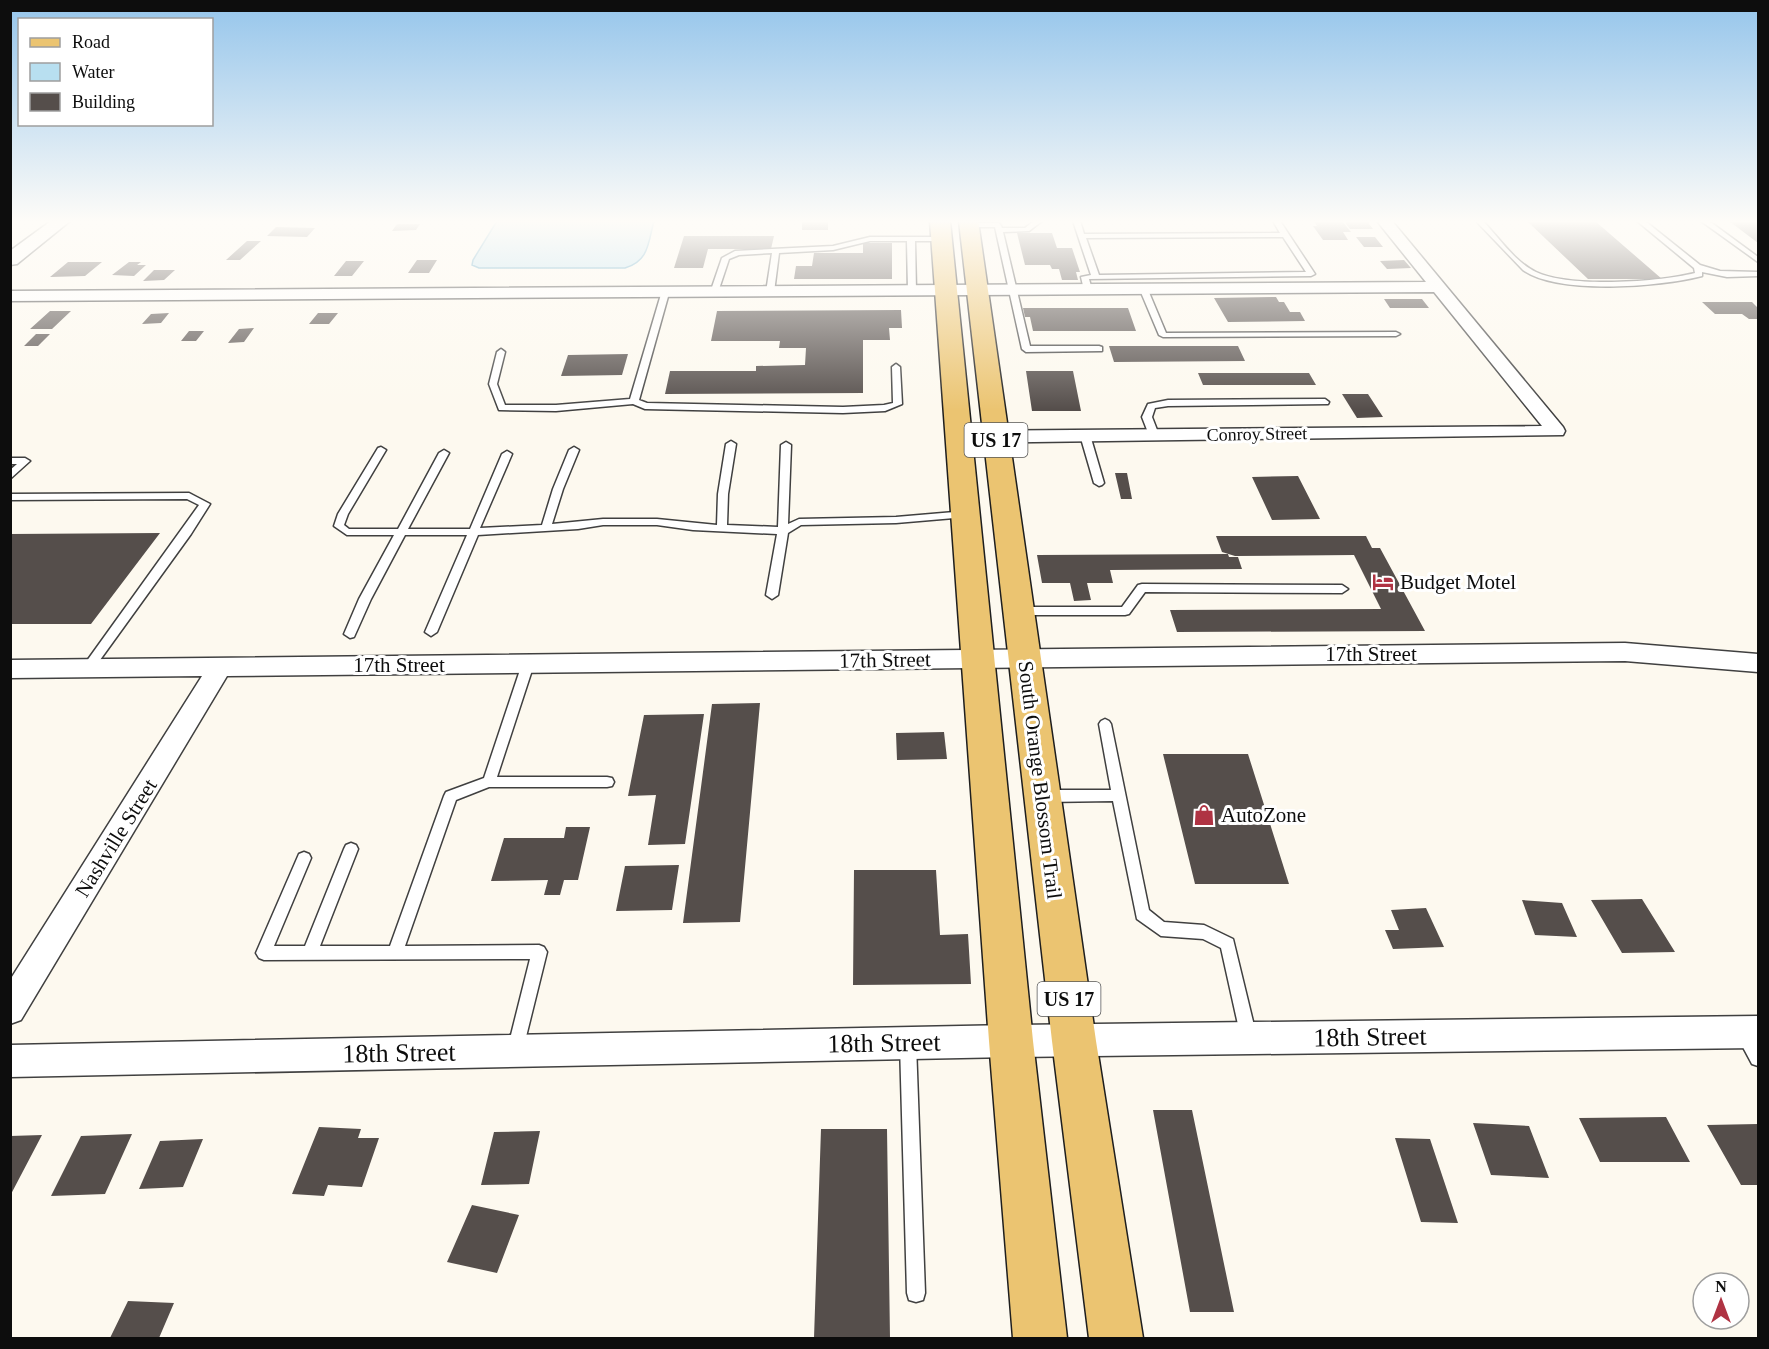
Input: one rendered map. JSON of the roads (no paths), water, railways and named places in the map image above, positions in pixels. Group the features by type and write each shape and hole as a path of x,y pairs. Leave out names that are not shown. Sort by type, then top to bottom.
{"main road":[{"name":"US 17","path":"945,284 1011,1041 1040,1338"},
{"name":"South Orange Blossom Trail","path":"978,284 1074,1041 1116,1338"}],"street":[{"path":"10,296 979,291 1092,284 1144,290 1439,287"},
{"name":"Conroy Street","path":"959,437 1556,431 1439,287"},
{"name":"17th Street","path":"10,669 1625,652 1758,663"},
{"name":"Nashville Street","path":"10,1009 221,666"},
{"name":"18th Street","path":"10,1061 1011,1041 1249,1039 1753,1041"}],"lane":[{"path":"714,293 717,284"},
{"path":"770,292 771,284"},
{"path":"912,284 912,291"},
{"path":"1012,284 1026,349 1099,349"},
{"path":"1144,290 1163,335 1396,334"},
{"path":"634,401 665,293"},
{"path":"501,352 493,384 502,408 556,408 634,401 645,406 843,410 885,408 898,404 896,368"},
{"path":"1154,435 1148,417 1151,406 1168,403 1325,402"},
{"path":"1085,435 1099,483"},
{"path":"722,528 723,494 731,444"},
{"path":"772,595 783,531 786,445"},
{"path":"381,450 343,514 339,526 347,532 473,532 603,522 657,522 783,531 799,522 966,514"},
{"path":"546,528 558,489 574,450"},
{"path":"350,634 365,598 444,453"},
{"path":"431,632 507,454"},
{"path":"10,461 25,461 10,476"},
{"path":"10,497 189,496 204,504 187,532 88,668"},
{"path":"1018,611 1125,611 1142,588 1342,589"},
{"path":"489,782 528,664"},
{"path":"1105,724 1142,914 1161,929 1204,932 1228,944 1249,1039"},
{"path":"394,953 451,796 489,782 608,782"},
{"path":"1042,796 1119,795"},
{"path":"310,953 351,849"},
{"path":"304,858 264,953 539,952 515,1051"},
{"path":"908,1043 916,1293"}],"place":[{"name":"Budget Motel","path":"1383,582"},
{"name":"AutoZone","path":"1204,815"}]}
